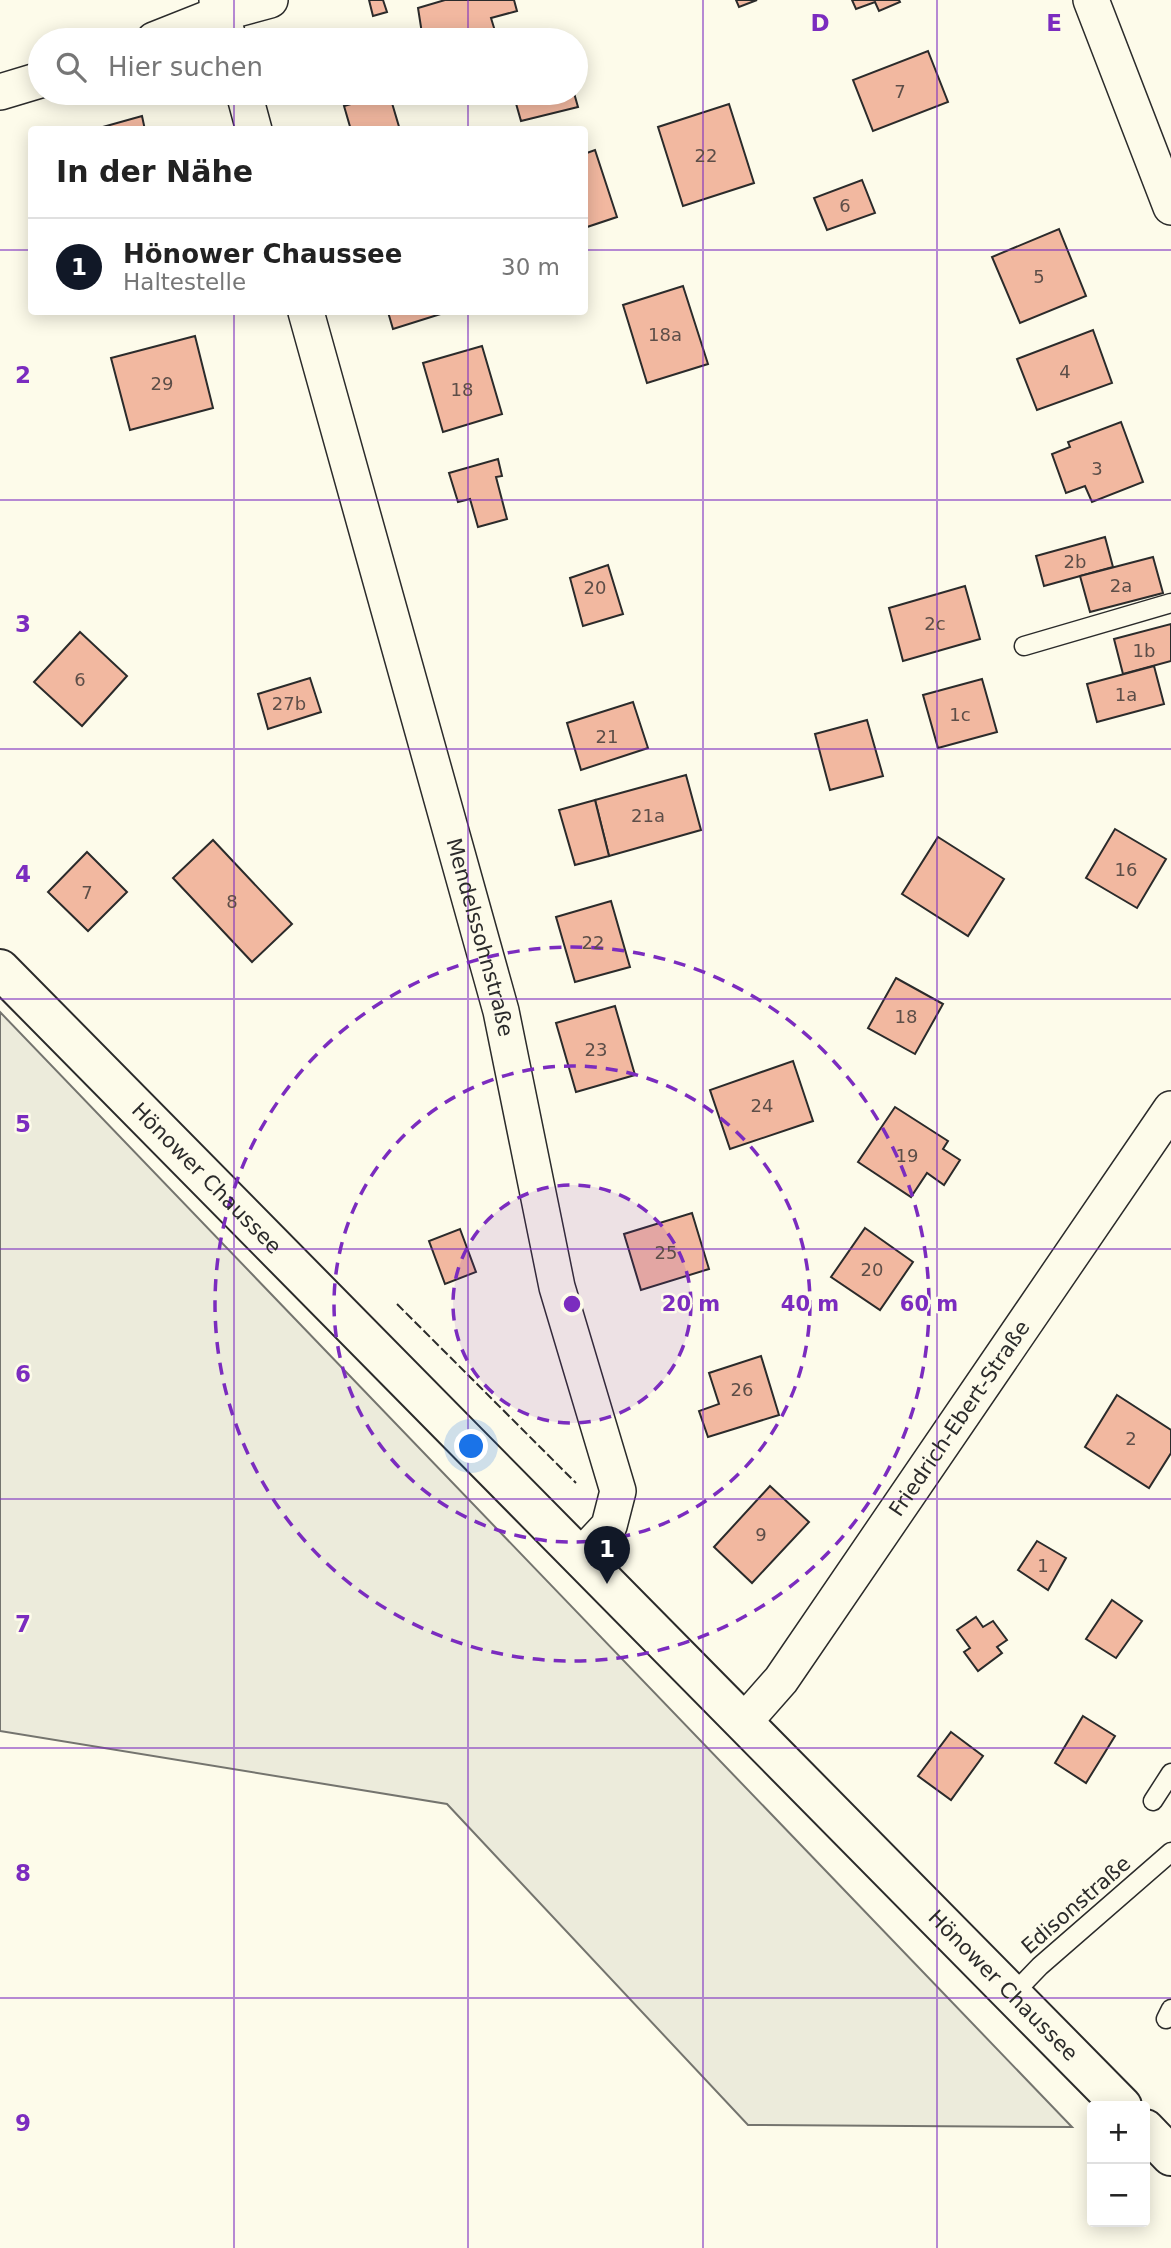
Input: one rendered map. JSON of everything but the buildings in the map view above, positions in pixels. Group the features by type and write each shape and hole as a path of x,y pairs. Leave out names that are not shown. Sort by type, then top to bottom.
{"street":[{"path":"192,28 270,0"},
{"path":"1091,0 1171,207"},
{"path":"0,92 28,84"},
{"path":"247,105 253,126"},
{"name":"Mendelssohnstraße","path":"307,315 501,1011 557,1287 618,1491 609,1526 580,1557"},
{"name":"Hönower Chaussee","path":"0,970 1117,2101"},
{"name":"Friedrich-Ebert-Straße","path":"743,1723 776,1687 1171,1109"},
{"path":"1150,2134 1171,2156"}],"lane":[{"path":"1024,646 1171,603"},
{"path":"1153,1801 1171,1773"},
{"name":"Edisonstraße","path":"1013,1994 1040,1966 1171,1852"}],"shaded area":[{"path":"0,1012 1072,2127 748,2125 447,1804 0,1731"}],"fence":[{"path":"397,1304 576,1483"}],"place":[{"name":"Hönower Chaussee","path":"607,1584"}]}
